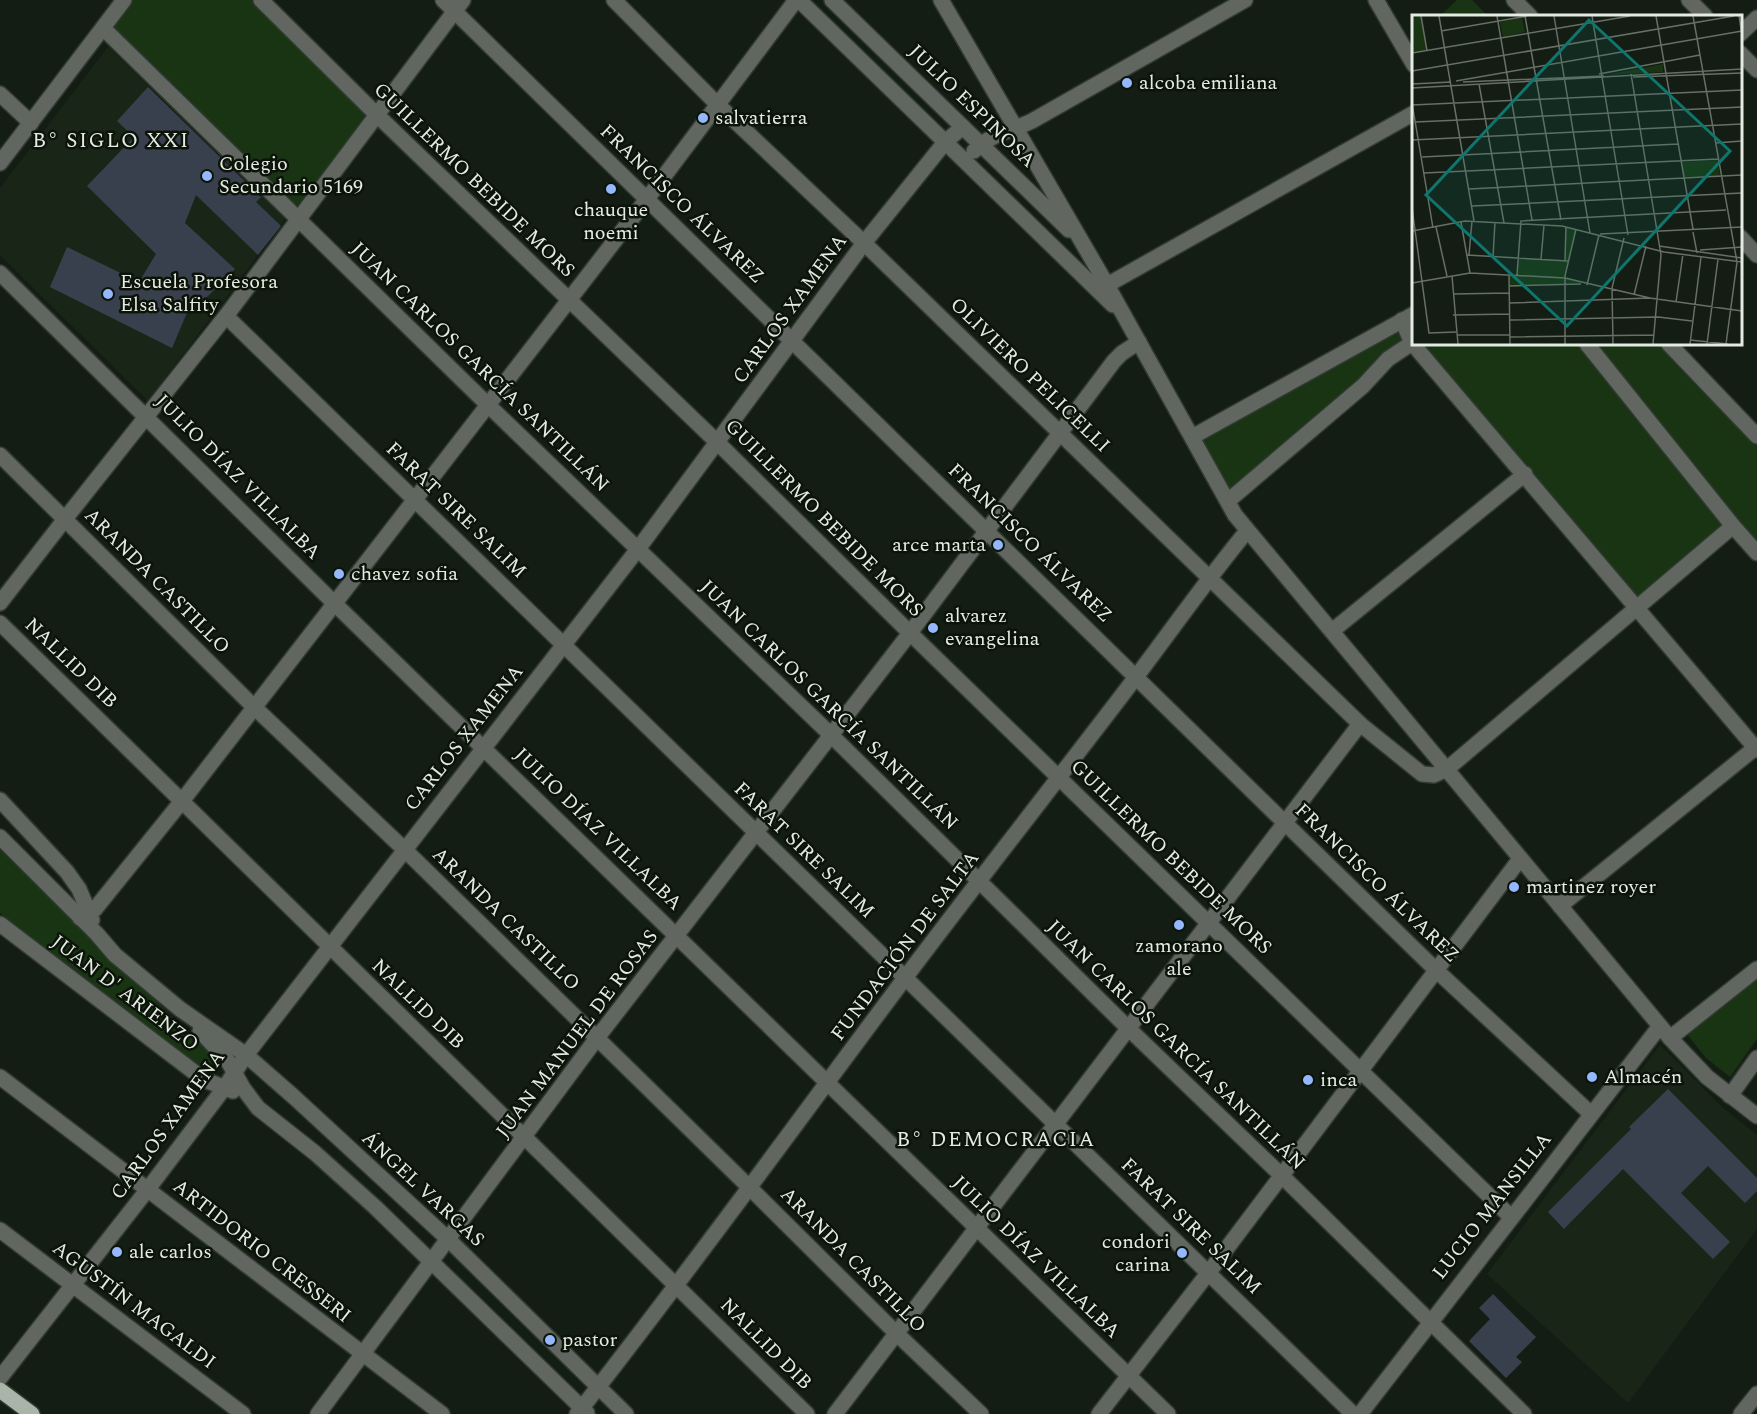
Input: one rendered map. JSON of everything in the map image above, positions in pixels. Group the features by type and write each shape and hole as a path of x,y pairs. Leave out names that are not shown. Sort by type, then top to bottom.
{"main road":[{"path":"0,1390 32,1414"}],"street":[{"path":"0,163 124,0"},
{"name":"GUILLERMO BEBIDE MORS","path":"261,0 568,300 718,442 910,633 1511,1217"},
{"name":"FRANCISCO ÁLVAREZ","path":"443,0 459,6 647,199 792,341 1437,971 1590,1113"},
{"name":"OLIVIERO PELICELLI","path":"614,0 717,105 864,243 1360,724 1422,774 1434,775 1447,770"},
{"path":"85,916 95,909 182,801 798,0 1125,317"},
{"name":"JULIO ESPINOSA","path":"832,0 1082,243"},
{"path":"941,0 1017,128 1247,531 1665,1032 1707,1077 1757,1116"},
{"path":"965,160 992,136 1017,128 1245,0"},
{"path":"1376,0 1412,63"},
{"path":"1514,0 1529,15"},
{"path":"1689,0 1704,15"},
{"path":"0,603 226,316 459,6"},
{"path":"1742,32 1757,18"},
{"name":"JUAN CARLOS GARCÍA SANTILLÁN","path":"103,28 488,405 830,734 1524,1414"},
{"path":"1742,55 1757,70"},
{"path":"0,94 31,123"},
{"path":"1107,285 1412,114"},
{"name":"CARLOS XAMENA","path":"0,1378 74,1286 225,1087 246,1055 638,549 864,243 946,141 963,127"},
{"path":"1742,239 1757,255"},
{"name":"JULIO DÍAZ VILLALBA","path":"0,273 334,603 678,935 975,1228 1168,1414"},
{"name":"FARAT SIRE SALIM","path":"226,316 1353,1414"},
{"path":"1192,437 1408,317 1412,343 1388,359 1363,386 1228,501"},
{"name":"JUAN MANUEL DE ROSAS","path":"318,1414 597,1038 910,633 1114,360 1139,342"},
{"path":"1414,345 1756,749 1560,906"},
{"path":"1588,345 1733,526 1757,552"},
{"path":"1670,345 1757,436"},
{"name":"ARANDA CASTILLO","path":"0,455 254,707 405,850 981,1414"},
{"path":"1332,631 1525,474"},
{"path":"1447,770 1733,526"},
{"name":"FUNDACIÓN DE SALTA","path":"582,1412 1058,776 1136,677 1208,578 1247,531"},
{"name":"NALLID DIB","path":"0,623 807,1414"},
{"path":"835,1414 1360,724"},
{"name":"ÁNGEL VARGAS","path":"0,800 67,872 79,889 85,916"},
{"name":"ÁNGEL VARGAS","path":"0,837 85,916 97,934 121,960 180,1009 246,1055 448,1239 626,1414"},
{"path":"1099,1414 1361,1073 1520,860"},
{"name":"JUAN D' ARIENZO","path":"0,924 205,1080 238,1093 258,1108"},
{"name":"LUCIO MANSILLA","path":"1360,1414 1590,1113 1665,1032 1757,969"},
{"name":"ÁNGEL VARGAS","path":"180,1009 228,1061 243,1088 258,1108 315,1153 432,1261 582,1412"},
{"path":"1730,1096 1757,1058"},
{"name":"ARTIDORIO CRESSERI","path":"0,1077 442,1414"},
{"name":"AGUSTÍN MAGALDI","path":"0,1230 243,1414"},
{"path":"1741,1414 1757,1394"}],"shaded area":[{"path":"108,47 285,219 148,401 0,255 0,188"},
{"path":"1660,1045 1722,1107 1757,1135 1757,1229 1628,1403 1487,1274"}],"green space":[{"path":"133,0 253,0 369,115 296,207 110,29"},
{"path":"1457,0 1472,0 1487,15 1441,15"},
{"path":"1412,315 1412,344 1228,501 1192,437"},
{"path":"1415,345 1670,345 1757,436 1757,551 1733,526 1638,607"},
{"path":"0,850 215,1058 209,1074 0,913"},
{"path":"1757,976 1757,1039 1730,1077 1706,1058 1686,1033"}],"building":[{"path":"148,87 261,197 256,202 281,226 258,255 196,195 185,223 235,269 203,301 195,294 172,348 50,287 67,247 139,282 156,254 87,186 134,137 117,121"},
{"path":"1668,1089 1757,1178 1757,1191 1745,1203 1708,1166 1681,1193 1730,1242 1713,1259 1623,1169 1564,1229 1548,1212"},
{"path":"1493,1294 1536,1337 1516,1357 1522,1362 1506,1378 1469,1341 1490,1319 1479,1308"}],"place":[{"name":"alcoba emiliana","path":"1127,83"},
{"name":"salvatierra","path":"703,118"},
{"name":"Colegio Secundario 5169","path":"207,176"},
{"name":"chauque noemi","path":"611,189"},
{"name":"Escuela Profesora Elsa Salfity","path":"108,294"},
{"name":"arce marta","path":"998,545"},
{"name":"chavez sofia","path":"339,574"},
{"name":"alvarez evangelina","path":"933,628"},
{"name":"martinez royer","path":"1514,887"},
{"name":"zamorano ale","path":"1179,925"},
{"name":"Almacén","path":"1592,1077"},
{"name":"inca","path":"1308,1080"},
{"name":"ale carlos","path":"117,1252"},
{"name":"condori carina","path":"1182,1253"},
{"name":"pastor","path":"550,1340"}],"district":[{"name":"B° SIGLO XXI","path":"111,141"},
{"name":"B° DEMOCRACIA","path":"996,1140"}]}
